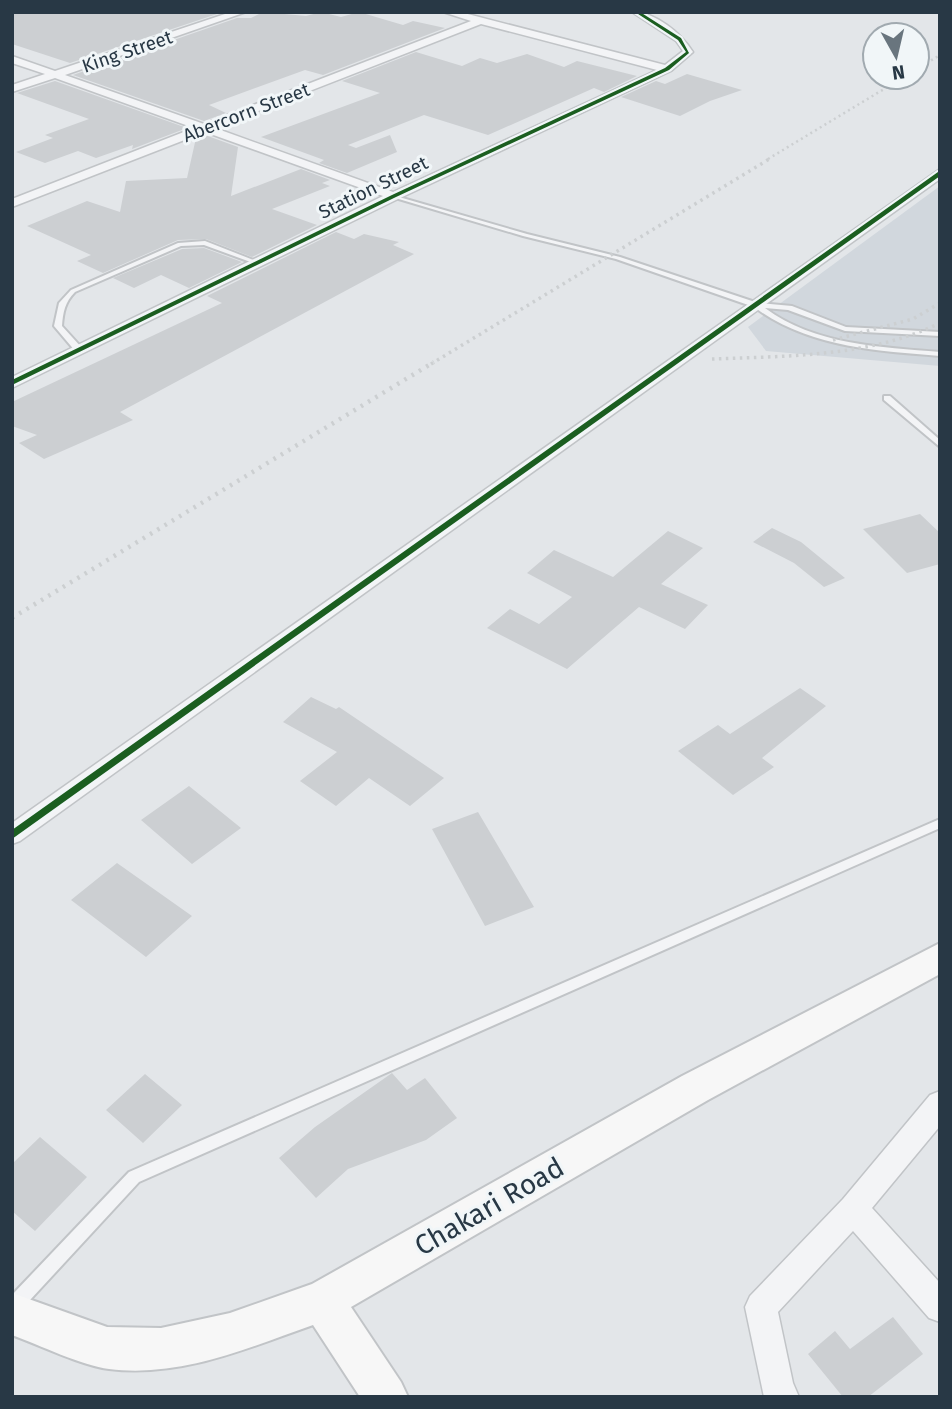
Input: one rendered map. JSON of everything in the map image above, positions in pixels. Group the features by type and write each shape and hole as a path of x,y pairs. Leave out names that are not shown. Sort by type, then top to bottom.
{"main road":[{"name":"Chakari Road","path":"12,1314 107,1348 161,1349 230,1334 322,1301 695,1088 940,957"},
{"path":"322,1301 386,1397"}],"street":[{"name":"King Street","path":"12,89 241,12"},
{"path":"448,12 667,69"},
{"name":"Station Street","path":"12,383 394,196 667,69 688,52 687,46 638,12"},
{"name":"Abercorn Street","path":"12,202 479,21"},
{"path":"12,59 394,196"},
{"path":"12,835 940,173"},
{"path":"783,1397 778,1391 761,1307 853,1209 940,1104"},
{"path":"853,1209 940,1307"}],"lane":[{"path":"394,196 525,235 618,258 757,305 789,308 845,328 940,334"},
{"path":"79,350 58,326 60,307 64,298 73,291 180,244 205,243 258,262"},
{"path":"757,305 772,320 852,346 940,354"},
{"path":"887,398 940,445"},
{"path":"12,1307 134,1177 940,824"}],"shaded area":[{"path":"940,186 940,366 766,351 748,327"}],"building":[{"path":"12,12 220,13 70,63 12,44"},
{"path":"263,12 306,16 321,12 341,17 359,12 403,25 413,21 445,28 323,75 305,70 209,105 226,113 204,121 73,75 237,18 251,18"},
{"path":"416,52 462,66 480,58 497,63 527,54 564,67 577,61 637,76 604,92 594,88 488,135 424,115 348,145 356,148 390,135 397,152 347,173 319,163 324,160 261,137 380,93 342,81"},
{"path":"687,74 742,90 710,101 680,116 621,97 656,81 665,84"},
{"path":"55,81 187,128 132,149 133,145 96,158 78,151 45,163 16,152 53,138 45,135 89,119 17,93"},
{"path":"205,135 238,147 231,196 301,169 330,180 322,183 330,186 272,209 317,225 252,257 206,239 178,240 103,273 77,261 91,255 27,226 87,201 120,212 126,181 187,178 196,138"},
{"path":"336,232 354,239 364,234 399,242 393,245 414,254 120,412 133,420 44,459 19,443 37,435 12,426 12,402 222,303 207,296"},
{"path":"204,248 242,262 189,288 161,275 134,288 113,278 182,249"},
{"path":"920,514 940,533 940,564 907,573 863,529"},
{"path":"772,528 801,542 845,578 824,587 794,563 753,542"},
{"path":"668,531 703,548 661,584 708,605 685,629 639,607 567,669 487,628 510,609 539,624 572,597 527,573 554,550 613,577"},
{"path":"800,688 826,706 762,758 774,767 733,795 678,751 718,725 730,734"},
{"path":"311,697 336,709 339,707 444,778 410,806 369,778 336,806 300,781 337,752 283,722"},
{"path":"189,786 241,828 192,864 141,820"},
{"path":"478,812 534,907 485,926 432,829"},
{"path":"117,863 192,916 146,957 71,900"},
{"path":"392,1073 407,1090 425,1078 457,1118 426,1140 348,1169 316,1198 279,1158 315,1127"},
{"path":"145,1074 182,1105 143,1143 106,1110"},
{"path":"40,1137 87,1177 35,1231 12,1211 12,1164"},
{"path":"893,1317 923,1354 868,1397 843,1397 808,1354 835,1331 850,1349"}],"railway":[{"path":"931,60 940,55"},
{"path":"768,159 881,91"},
{"path":"431,364 771,158"},
{"path":"833,340 913,319 940,303"},
{"path":"712,359 857,349 886,343 940,323"},
{"path":"12,618 434,362"}],"cycle path":[{"path":"12,383 394,196 667,69 688,52 680,39 637,12"},
{"path":"12,835 940,173"}]}
